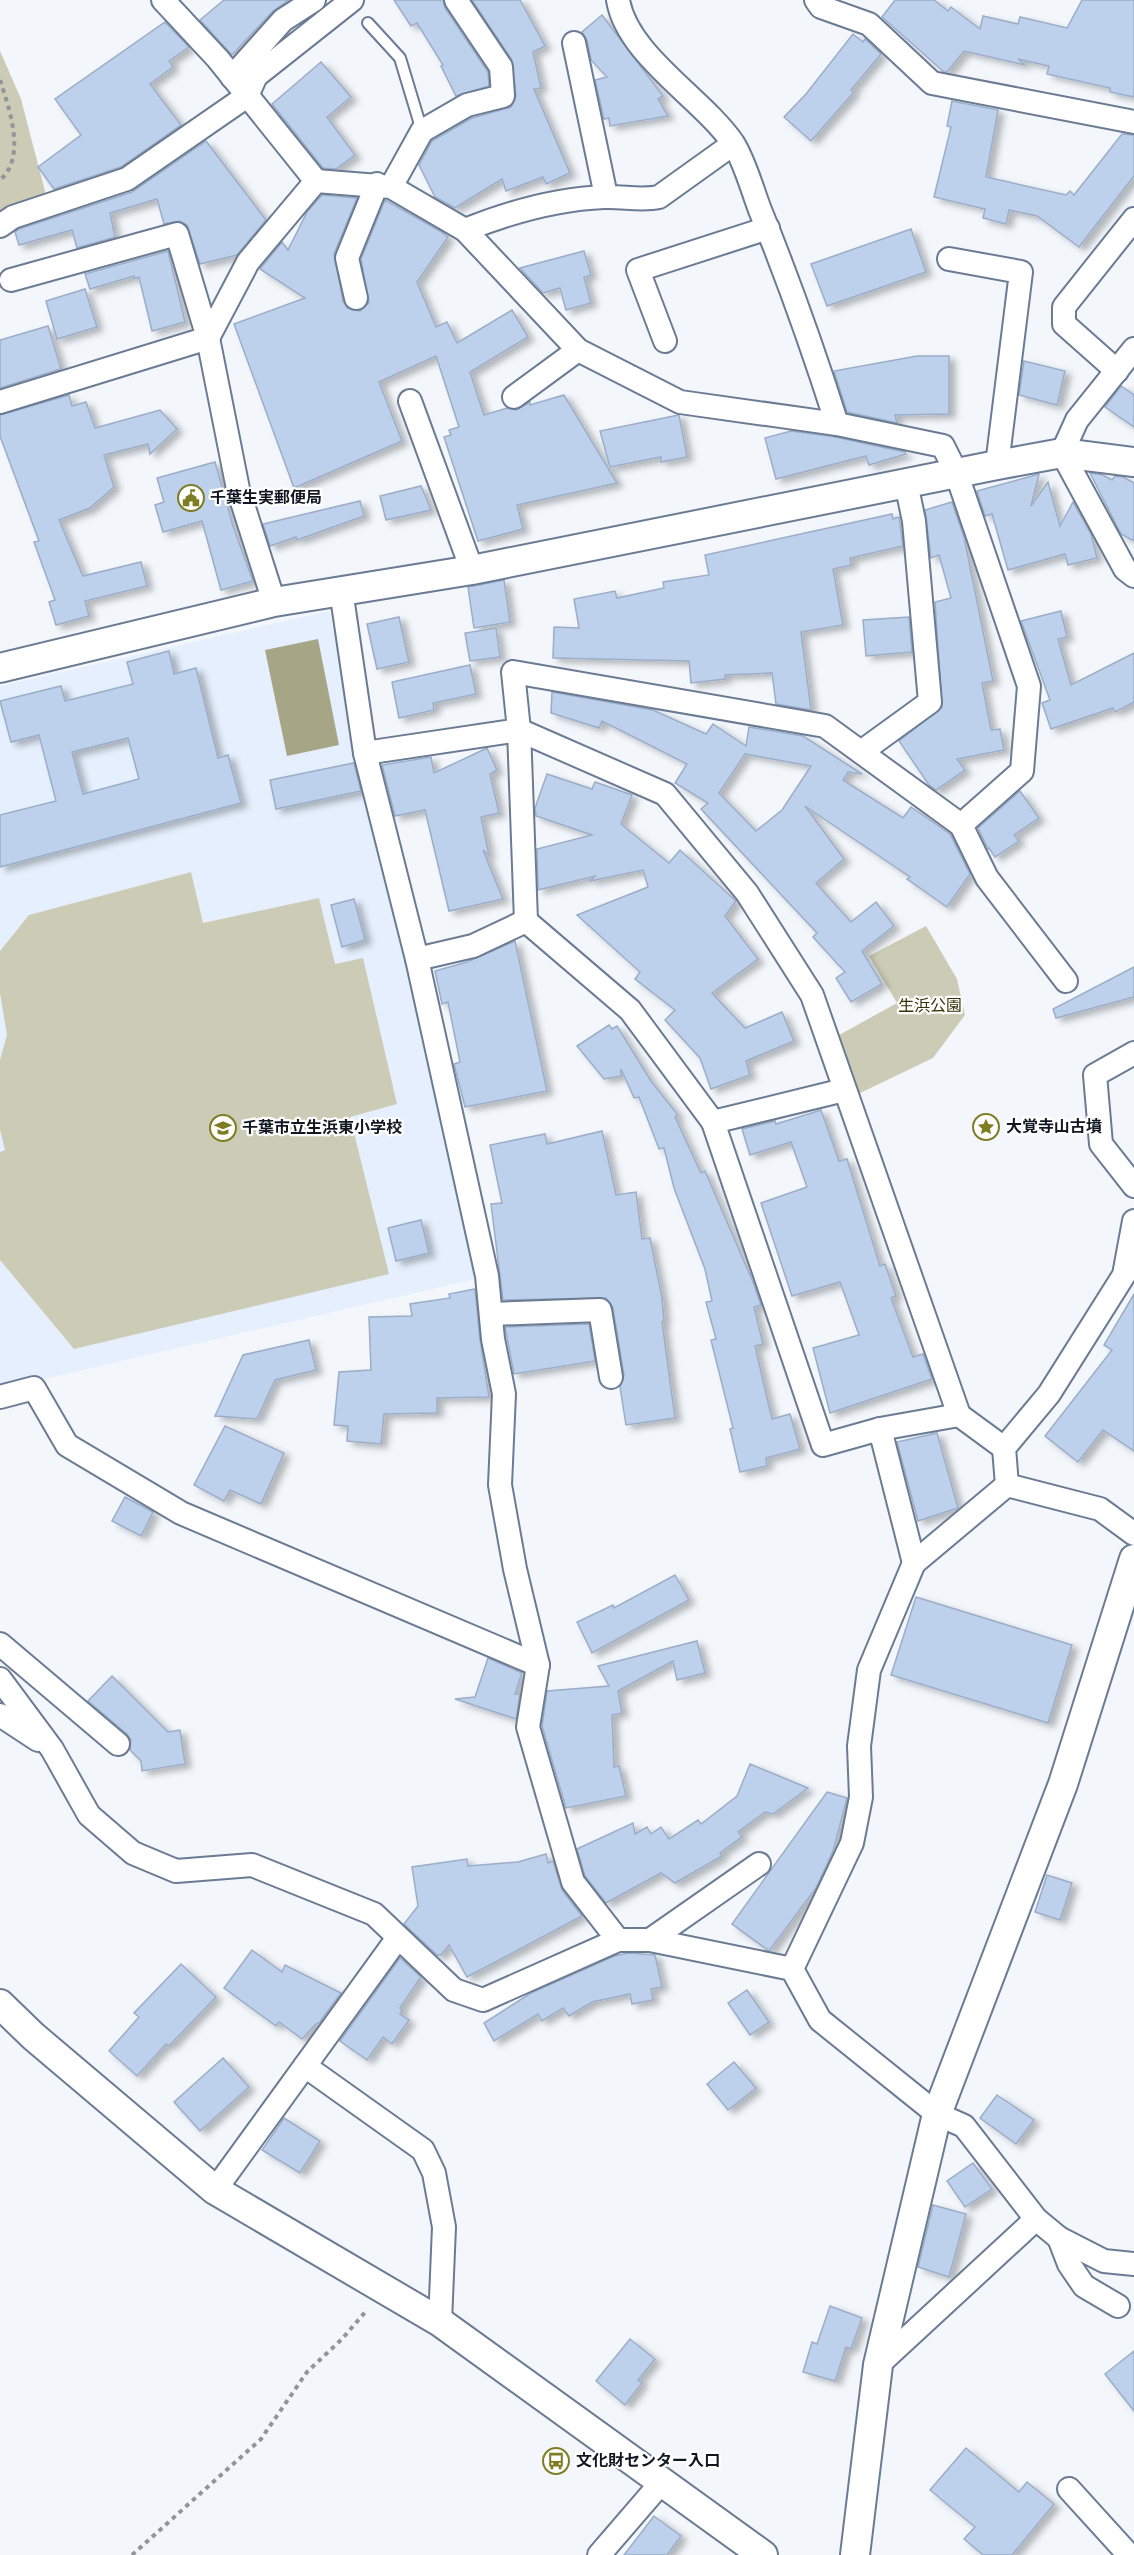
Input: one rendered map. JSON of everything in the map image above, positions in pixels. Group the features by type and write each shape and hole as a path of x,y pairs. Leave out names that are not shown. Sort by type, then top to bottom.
{"street":[{"path":"164,0 232,76 316,181 384,185 465,230 578,350 680,402 837,424 943,446 956,472 1029,686 1022,771 962,825"},
{"path":"232,76 283,20 314,0"},
{"path":"0,226 13,217 127,179 247,96 256,76 352,0"},
{"path":"356,298 347,258 384,185 422,131 467,105 504,96 501,67 456,0"},
{"path":"618,0 620,13 651,60 679,84 733,144 795,295 837,424"},
{"path":"816,0 821,7 869,24 932,83 1134,122"},
{"path":"574,43 606,196"},
{"path":"465,230 522,210 562,200 606,196 646,200 659,197 733,144"},
{"path":"0,402 208,338 248,262 316,181"},
{"path":"1117,371 1064,324 1064,307 1134,219"},
{"path":"664,341 638,270 768,228"},
{"path":"11,280 177,234 208,338 238,489 274,602"},
{"path":"949,259 1021,272 997,465"},
{"path":"1062,453 1077,420 1134,349"},
{"path":"514,397 578,350"},
{"path":"410,401 472,570"},
{"path":"1062,453 1125,569 1134,576"},
{"path":"0,668 274,602 472,570 956,472 1062,453 1134,462"},
{"path":"861,752 930,702 914,521 906,483"},
{"path":"342,590 365,753 417,959 487,1276 504,1394 500,1485 538,1665 528,1727 573,1882 618,1940"},
{"path":"959,1415 880,1429 823,1445 712,1122 630,1011 526,921 519,730 513,672 825,726 962,825 987,878 1066,981"},
{"path":"365,753 519,730 665,795 747,893 812,995 959,1415 1004,1448"},
{"path":"417,959 473,946 526,921"},
{"path":"1134,1053 1095,1075 1101,1144 1134,1186"},
{"path":"712,1122 844,1090"},
{"path":"1007,1485 1004,1448 1049,1394 1124,1275 1134,1221"},
{"path":"491,1314 600,1310 611,1377"},
{"path":"0,1397 34,1388 67,1445 181,1513 538,1665"},
{"path":"880,1429 914,1563"},
{"path":"792,1969 852,1843 861,1797 859,1746 869,1670 914,1563 1007,1485"},
{"path":"1007,1485 1100,1509 1134,1534"},
{"path":"855,2555 878,2365 937,2114 1063,1784 1134,1559"},
{"path":"0,1644 118,1744"},
{"path":"0,1679 52,1749 88,1815 133,1853 176,1872 252,1865 374,1914 397,1939 454,1990 483,2000 618,1940 650,1940 792,1969 820,2020 937,2114 964,2126 1036,2219 1059,2238 1104,2261 1134,2264"},
{"path":"0,1715 52,1749"},
{"path":"650,1940 759,1864"},
{"path":"215,2190 397,1939"},
{"path":"0,2004 33,2036 215,2190 440,2322 763,2555"},
{"path":"305,2066 423,2150 434,2173 444,2227 440,2322"},
{"path":"878,2365 1036,2219"},
{"path":"1059,2238 1069,2264 1084,2286 1118,2306"},
{"path":"600,2555 661,2483"},
{"path":"1069,2489 1130,2555"}],"lane":[{"path":"368,23 400,58 422,131"}],"path":[{"path":"0,80 9,108 15,148 7,174 0,180"},
{"path":"132,2555 261,2439 307,2372 342,2339 384,2290"}],"shaded area":[{"name":"千葉市立生浜東小学校","path":"329,611 480,1278 0,1389 0,686"},
{"path":"318,639 339,745 287,756 265,650"}],"green space":[{"path":"0,51 21,99 47,199 0,220"},
{"path":"191,872 203,923 319,898 335,964 363,958 397,1104 350,1117 389,1274 74,1349 0,1260 0,1152 5,1150 0,1130 0,1060 7,1035 0,993 0,951 29,915"},
{"name":"生浜公園","path":"926,926 957,979 965,1015 933,1058 858,1094 839,1035 897,1003 869,956"}],"building":[{"path":"224,0 289,0 273,11 232,55 200,20"},
{"path":"394,0 443,0 445,8 488,72 489,86 456,96 441,66 443,65 417,23 411,26"},
{"path":"472,0 520,0 545,46 533,52 541,88 534,89 570,173 546,184 543,177 506,191 502,179 455,208 435,197 419,165 432,141 472,118 511,107 516,96 512,60"},
{"path":"895,0 934,0 948,11 951,7 980,29 983,16 1018,24 1020,17 1067,28 1082,0 1134,0 1134,97 1110,92 1110,88 1047,74 1049,66 1018,59 1025,65 964,51 947,72 944,72 882,17"},
{"path":"602,15 663,96 658,99 668,116 610,126 609,118 604,119 595,80 607,77 591,60 587,40 582,32"},
{"path":"165,22 189,47 169,61 173,67 150,84 181,125 121,167 54,189 38,167 81,135 55,99"},
{"path":"853,34 863,42 865,39 881,54 851,90 854,92 811,141 784,117 806,94"},
{"path":"321,62 351,97 327,117 355,155 336,169 323,168 272,104"},
{"path":"952,101 998,110 986,177 1066,195 1070,191 1074,195 1122,134 1134,135 1134,176 1079,247 1037,216 1009,210 1006,224 983,218 985,209 934,197 951,127 947,126"},
{"path":"206,141 266,220 237,255 200,264 187,225 180,221 164,224 157,199 110,213 115,237 77,248 72,230 19,245 15,232 19,229 132,192"},
{"path":"322,195 357,198 334,254 343,301 347,308 360,311 369,303 361,259 385,200 440,231 448,237 417,282 436,327 447,322 457,343 512,310 528,337 470,372 484,415 507,408 516,410 530,402 530,405 564,395 617,483 517,505 523,529 478,541 444,437 451,435 449,430 459,427 436,356 379,382 402,441 294,488 234,324 305,298 260,269 282,242 288,250 307,212"},
{"path":"911,229 926,272 827,306 811,264"},
{"path":"168,251 185,322 152,331 139,277 134,279 134,276 90,289 85,274"},
{"path":"584,251 591,275 584,277 591,303 566,310 560,288 543,293 520,268"},
{"path":"85,289 97,327 57,339 46,301"},
{"path":"48,326 61,369 0,388 0,340"},
{"path":"917,356 949,356 949,414 895,415 897,423 847,412 834,371"},
{"path":"1024,361 1065,371 1057,405 1019,395"},
{"path":"1121,386 1134,395 1134,427 1105,407"},
{"path":"69,395 72,406 86,402 95,428 160,410 177,429 150,454 148,444 104,455 114,487 90,508 59,520 83,576 141,562 147,586 85,601 89,616 56,625 49,602 55,600 34,542 39,541 0,436 0,415"},
{"path":"679,415 687,457 661,462 661,457 610,467 600,431"},
{"path":"791,431 835,437 906,454 869,465 866,456 776,479 765,438"},
{"path":"215,462 233,526 253,581 221,590 202,521 163,532 155,505 164,502 157,478"},
{"path":"1090,473 1103,475 1112,480 1115,476 1123,477 1134,483 1134,541 1121,534"},
{"path":"1039,474 1031,506 1048,482 1060,526 1073,502 1091,534 1097,558 1068,565 1065,554 1008,570 992,514 985,516 977,491"},
{"path":"421,486 431,510 386,520 380,496"},
{"path":"360,501 364,516 297,540 296,537 270,546 263,524"},
{"path":"952,502 964,537 993,681 982,683 991,730 1000,729 1004,750 957,759 965,770 936,790 929,785 899,741 942,707 935,602 951,598 939,555 931,558 925,510"},
{"path":"892,514 893,519 899,517 903,546 850,558 851,565 833,569 843,625 801,632 811,710 776,704 772,673 725,675 725,679 691,683 689,661 553,658 554,627 579,628 574,599 615,591 617,598 664,588 663,582 709,575 705,555"},
{"path":"504,580 510,622 474,628 468,587"},
{"path":"1061,611 1067,637 1058,639 1071,685 1134,653 1134,702 1115,712 1113,708 1051,729 1042,703 1050,700 1021,621"},
{"path":"399,617 409,662 377,669 367,624"},
{"path":"909,617 912,652 866,656 863,620"},
{"path":"496,628 500,657 470,661 465,633"},
{"path":"169,651 174,674 196,668 218,758 228,755 241,803 0,867 0,815 56,801 39,735 11,742 0,701 61,686 65,701 133,684 127,662","holes":["128,738 139,779 83,794 72,752"]},
{"path":"470,665 476,694 433,703 434,710 399,718 392,682"},
{"path":"552,692 653,710 706,734 713,724 746,746 749,727 803,736 862,774 848,772 843,780 903,818 911,807 950,834 970,874 947,907 907,879 910,877 805,806 844,859 816,883 851,922 876,902 894,926 862,951 882,984 851,1002 836,978 845,972 813,937 817,933 701,809 708,803 675,783 687,764 602,721 599,728 551,713","holes":["745,754 811,766 782,810 756,831 719,793"]},
{"path":"487,748 497,770 490,774 499,813 481,817 489,855 483,850 503,899 449,911 425,810 395,816 382,765 431,757 434,773"},
{"path":"354,763 361,791 276,809 270,780"},
{"path":"547,774 592,789 595,782 632,795 621,824 669,863 680,850 736,901 725,916 758,959 712,993 745,1028 782,1012 794,1041 746,1061 750,1075 711,1089 700,1058 665,1020 675,1010 635,979 640,972 577,915 648,887 643,870 590,881 595,876 538,890 537,849 592,835 536,816 535,808"},
{"path":"1020,791 1039,818 1014,835 1019,841 995,857 988,849 978,828"},
{"path":"354,899 365,940 342,947 331,905"},
{"path":"515,941 547,1091 465,1107 454,1064 460,1062 448,1002 442,1004 435,971 467,962"},
{"path":"1134,967 1134,997 1056,1018 1053,1009"},
{"path":"609,1025 612,1029 617,1026 651,1081 678,1115 675,1117 701,1173 705,1171 753,1282 761,1305 754,1307 763,1344 755,1346 772,1419 790,1414 800,1449 766,1458 767,1466 740,1472 730,1429 733,1428 711,1340 716,1339 706,1302 712,1301 705,1269 674,1188 664,1148 659,1149 639,1097 634,1098 621,1069 621,1076 604,1079 577,1046"},
{"path":"821,1110 839,1161 847,1159 880,1266 885,1264 896,1296 891,1298 913,1357 923,1354 932,1379 830,1413 813,1348 859,1335 840,1282 792,1296 761,1203 807,1187 791,1142 750,1155 742,1129 775,1121 776,1124"},
{"path":"602,1131 616,1195 636,1192 642,1239 650,1238 662,1298 664,1321 662,1322 675,1418 626,1425 620,1387 624,1375 613,1308 606,1298 503,1300 491,1204 502,1203 490,1145 545,1134 547,1144"},
{"path":"421,1220 429,1253 396,1261 388,1228"},
{"path":"475,1289 489,1397 437,1398 437,1413 384,1414 381,1444 347,1441 348,1426 334,1425 339,1372 371,1370 369,1317 412,1316 410,1304 450,1298 449,1294"},
{"path":"1134,1294 1134,1451 1103,1430 1078,1462 1045,1436 1112,1350 1104,1345"},
{"path":"589,1324 595,1361 514,1374 505,1327"},
{"path":"309,1340 316,1370 275,1380 257,1419 215,1416 243,1355"},
{"path":"225,1426 284,1453 261,1504 230,1490 224,1501 194,1485"},
{"path":"937,1433 958,1508 918,1521 897,1442"},
{"path":"125,1497 153,1512 141,1536 112,1521"},
{"path":"675,1575 689,1600 592,1653 577,1622 613,1605 614,1608"},
{"path":"916,1597 1072,1645 1048,1723 891,1675"},
{"path":"697,1641 705,1673 677,1680 673,1661 618,1691 622,1713 612,1715 614,1767 619,1766 626,1796 566,1808 542,1726 547,1691 609,1686 598,1666"},
{"path":"488,1658 522,1673 515,1694 520,1694 516,1719 455,1699 475,1697"},
{"path":"112,1676 168,1732 180,1730 185,1764 142,1771 141,1761 130,1750 131,1740 127,1734 88,1701"},
{"path":"750,1764 808,1788 773,1814 765,1812 738,1832 742,1837 720,1853 722,1856 675,1883 661,1873 606,1903 585,1876 577,1849 633,1823 635,1834 647,1827 651,1834 661,1827 669,1839 698,1820 701,1824 737,1796"},
{"path":"827,1792 847,1798 833,1851 816,1888 769,1951 732,1924"},
{"path":"546,1854 548,1863 553,1861 562,1890 582,1916 467,1977 449,1945 441,1955 437,1955 404,1924 418,1906 412,1867 467,1859 468,1866 518,1862"},
{"path":"1047,1875 1072,1883 1060,1920 1035,1912"},
{"path":"252,1950 282,1972 285,1965 341,1993 319,2023 302,2039 279,2022 276,2026 224,1988"},
{"path":"629,1953 655,1955 662,1987 651,1989 653,2000 632,2004 630,1994 592,2002 569,2016 563,2008 542,2021 538,2014 494,2041 484,2023 531,1993 614,1956"},
{"path":"400,1958 421,1977 400,2008 402,2010 400,2014 409,2020 392,2044 383,2037 367,2060 340,2041"},
{"path":"181,1964 216,1997 169,2046 166,2044 137,2076 109,2051 139,2017 134,2013"},
{"path":"747,1990 769,2022 750,2035 728,2003"},
{"path":"223,2058 249,2087 200,2131 174,2102"},
{"path":"734,2062 756,2088 728,2110 707,2084"},
{"path":"997,2095 1034,2120 1016,2144 980,2118"},
{"path":"284,2118 320,2141 300,2173 262,2150"},
{"path":"973,2163 992,2189 965,2207 947,2181"},
{"path":"933,2205 966,2214 949,2277 918,2267"},
{"path":"830,2306 862,2318 851,2349 846,2347 835,2381 803,2372 812,2342 817,2344"},
{"path":"630,2339 655,2359 638,2380 642,2383 625,2405 596,2381"},
{"path":"1134,2351 1134,2411 1105,2374"},
{"path":"966,2448 1019,2492 1027,2482 1054,2504 1012,2555 983,2555 964,2539 975,2527 930,2490"},
{"path":"654,2516 681,2536 667,2555 624,2555"}],"place":[{"name":"千葉生実郵便局","path":"191,498"},
{"name":"大覚寺山古墳","path":"986,1127"},
{"name":"千葉市立生浜東小学校","path":"223,1128"},
{"name":"文化財センター入口","path":"556,2461"}]}
